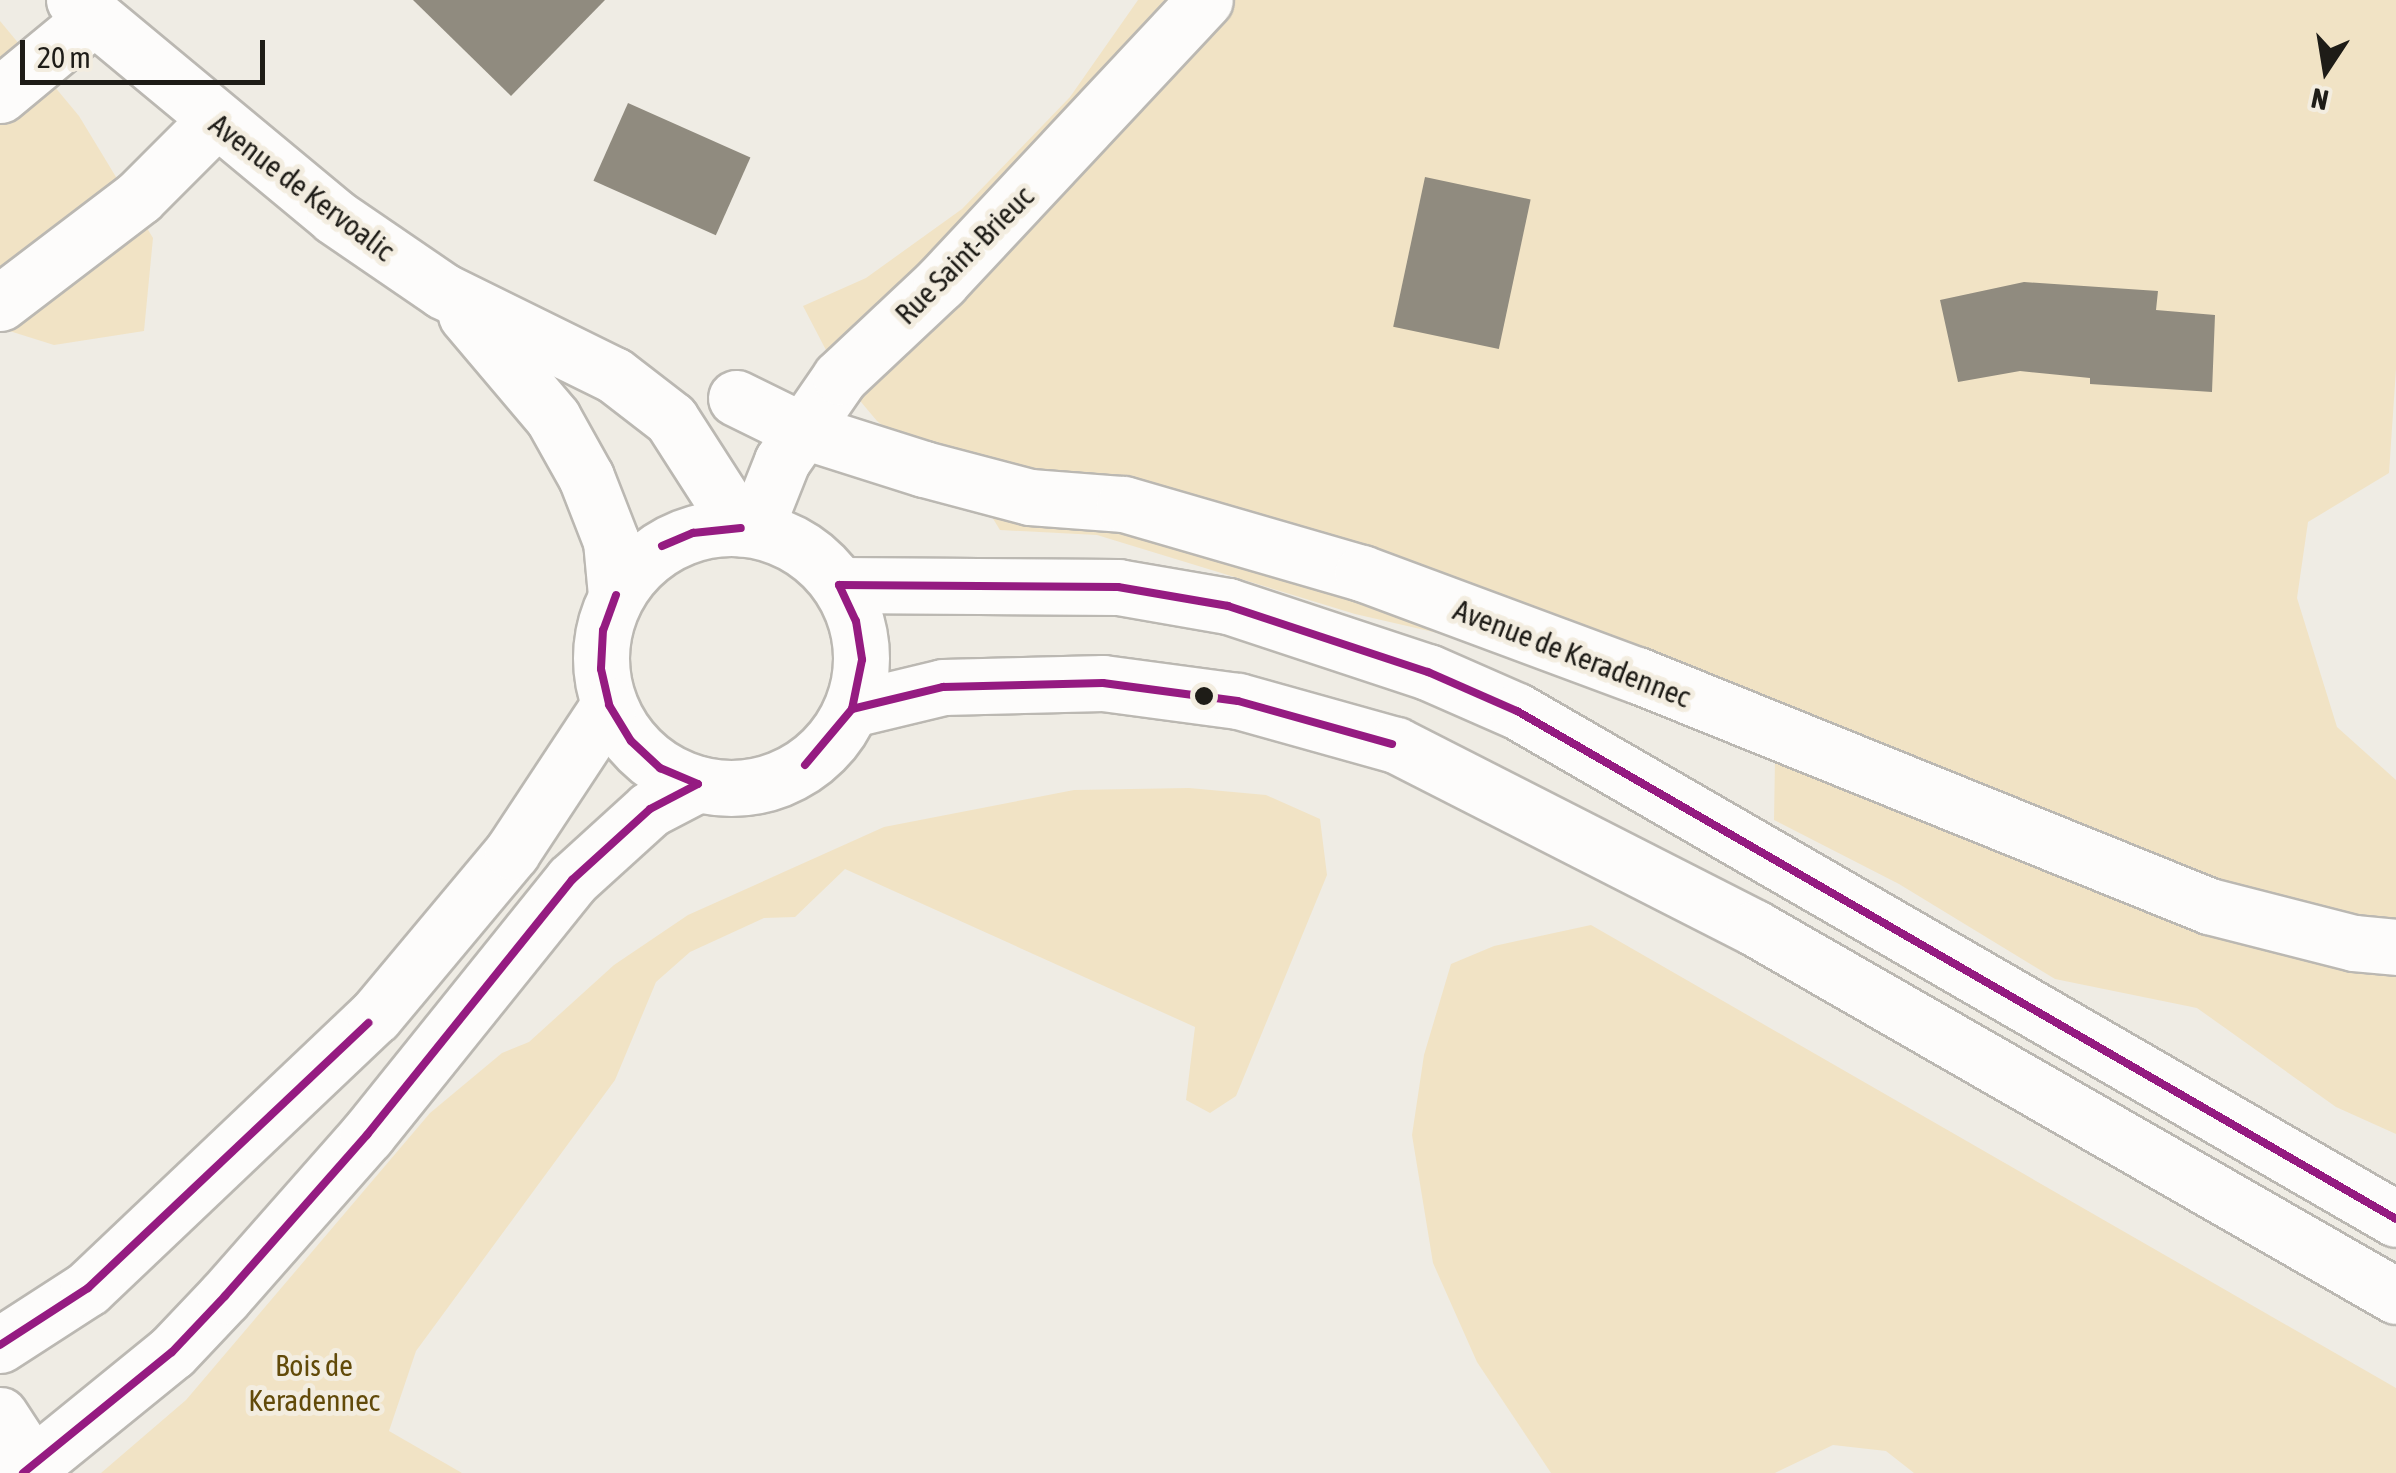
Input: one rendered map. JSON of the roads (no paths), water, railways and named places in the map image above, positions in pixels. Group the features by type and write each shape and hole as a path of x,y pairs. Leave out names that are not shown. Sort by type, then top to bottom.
{"street":[{"name":"Rue Saint-Brieuc","path":"748,529 801,430 840,377 941,282 1204,0"},
{"path":"0,95 83,10"},
{"name":"Avenue de Kervoalic","path":"83,10 214,122 444,291 614,375 671,419 702,458 748,529"},
{"path":"0,303 139,197 214,122"},
{"name":"Avenue de Kervoalic","path":"444,291 553,418 598,499 611,541 616,595"},
{"name":"Avenue de Keradennec","path":"736,398 801,430 1030,497 1124,504 1362,573 1637,675 2209,906 2354,944 2396,948"},
{"path":"748,529 816,559 839,585 856,621 862,660 852,710 826,747 780,778 754,786 698,784 660,768 630,740 609,705 601,668 603,630 616,595 662,546 694,533 748,529"},
{"path":"839,585 1118,587 1228,606 1428,672 1518,711 2396,1219"},
{"path":"852,710 943,687 1103,683 1238,700 1396,745 1755,928 2396,1296"},
{"path":"0,1346 88,1288 375,1016 512,852 609,705"},
{"path":"0,1416 31,1470 159,1364 368,1135 572,880 650,809 698,784"}],"park label":[{"name":"Bois de Keradennec","path":"314,1382"}]}
